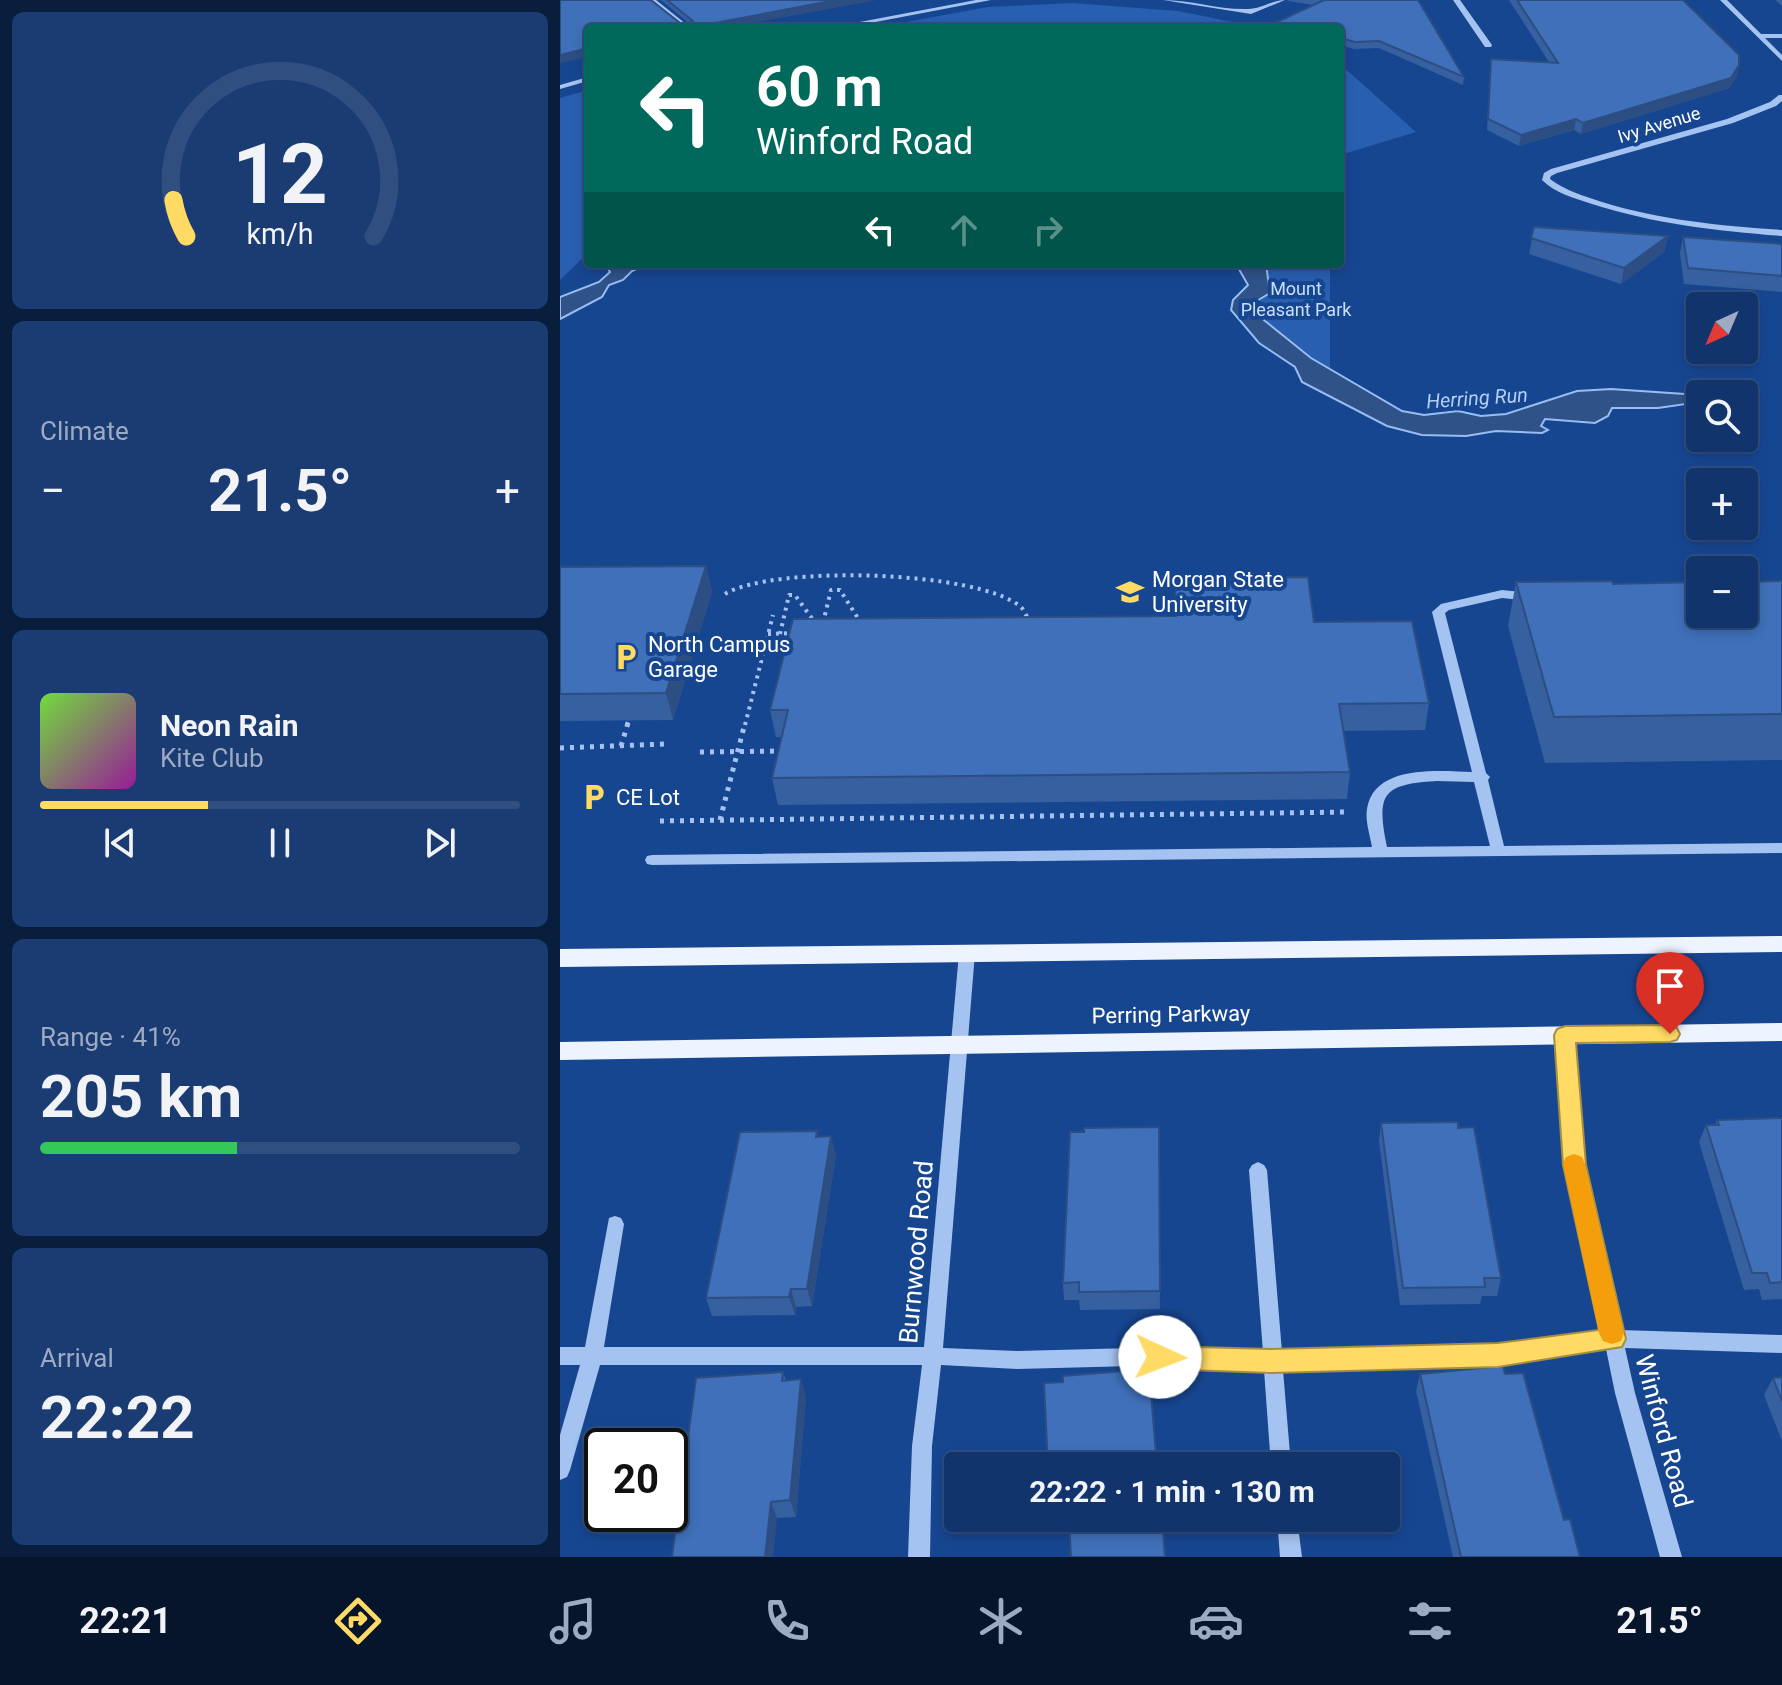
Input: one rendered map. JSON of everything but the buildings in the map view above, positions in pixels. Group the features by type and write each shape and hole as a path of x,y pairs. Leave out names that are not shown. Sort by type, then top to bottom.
{"main road":[{"path":"560,958 1782,944"},
{"name":"Perring Parkway","path":"560,1051 1782,1032"}],"street":[{"path":"652,0 682,24"},
{"path":"852,24 988,0"},
{"path":"1166,0 1251,12 1282,0"},
{"path":"1456,0 1488,45"},
{"path":"1723,0 1782,59"},
{"path":"1760,36 1782,36"},
{"path":"560,87 584,80"},
{"name":"Ivy Avenue","path":"1782,97 1730,121 1554,171 1547,175 1546,180 1552,186 1593,201 1663,221 1782,233"},
{"path":"1498,851 1483,777 1452,679 1438,612 1445,607 1502,594 1548,599"},
{"path":"1380,851 1374,805 1378,795 1388,786 1410,778 1483,777"},
{"path":"652,860 1782,848"},
{"name":"Burnwood Road","path":"919,1557 922,1446 967,953"},
{"name":"Winford Road","path":"1565,1035 1574,1165 1613,1339 1671,1557"},
{"path":"1258,1170 1280,1452"},
{"path":"560,1470 593,1355 615,1224"},
{"path":"560,1356 932,1356 1017,1360 1133,1357 1271,1361 1498,1355 1613,1339 1782,1344"},
{"path":"1288,1532 1291,1557"}],"path":[{"path":"725,594 742,585 817,578 902,577 942,581 1004,597 1021,607 1031,632"},
{"path":"780,634 789,595 795,595 816,625 823,625 831,590 840,590 868,634"},
{"path":"720,820 773,615"},
{"path":"768,634 799,633"},
{"path":"621,746 629,720"},
{"path":"560,748 664,744"},
{"path":"700,752 796,751"},
{"path":"660,821 1355,812"}],"green space":[{"path":"1072,3 1178,11 1243,24 896,24 988,7"},
{"path":"1344,68 1416,132 1344,154"},
{"path":"584,91 584,257 560,280 560,98"},
{"name":"Mount Pleasant Park","path":"1250,268 1330,268 1330,374 1274,343"}],"shaded area":[{"path":"608,268 638,268 623,280 609,285 602,297 560,319 560,297 599,282 610,272"},
{"name":"Herring Run","path":"1238,268 1267,268 1270,293 1255,302 1254,312 1311,358 1402,411 1424,415 1458,411 1481,416 1506,414 1577,391 1611,389 1686,394 1686,404 1658,408 1612,408 1608,416 1595,423 1545,419 1541,426 1548,430 1542,433 1496,431 1466,436 1422,435 1387,426 1302,382 1295,367 1259,343 1231,310 1233,300 1248,285"}],"slow traffic":[{"path":"1574,1164 1612,1333"}],"place":[{"name":"Morgan State University","path":"1130,592"},
{"name":"North Campus Garage","path":"626,657"},
{"name":"CE Lot","path":"594,797"}],"route":[{"path":"1160,1357 1271,1361 1498,1355 1613,1339 1574,1165 1565,1035 1670,1034"}]}
